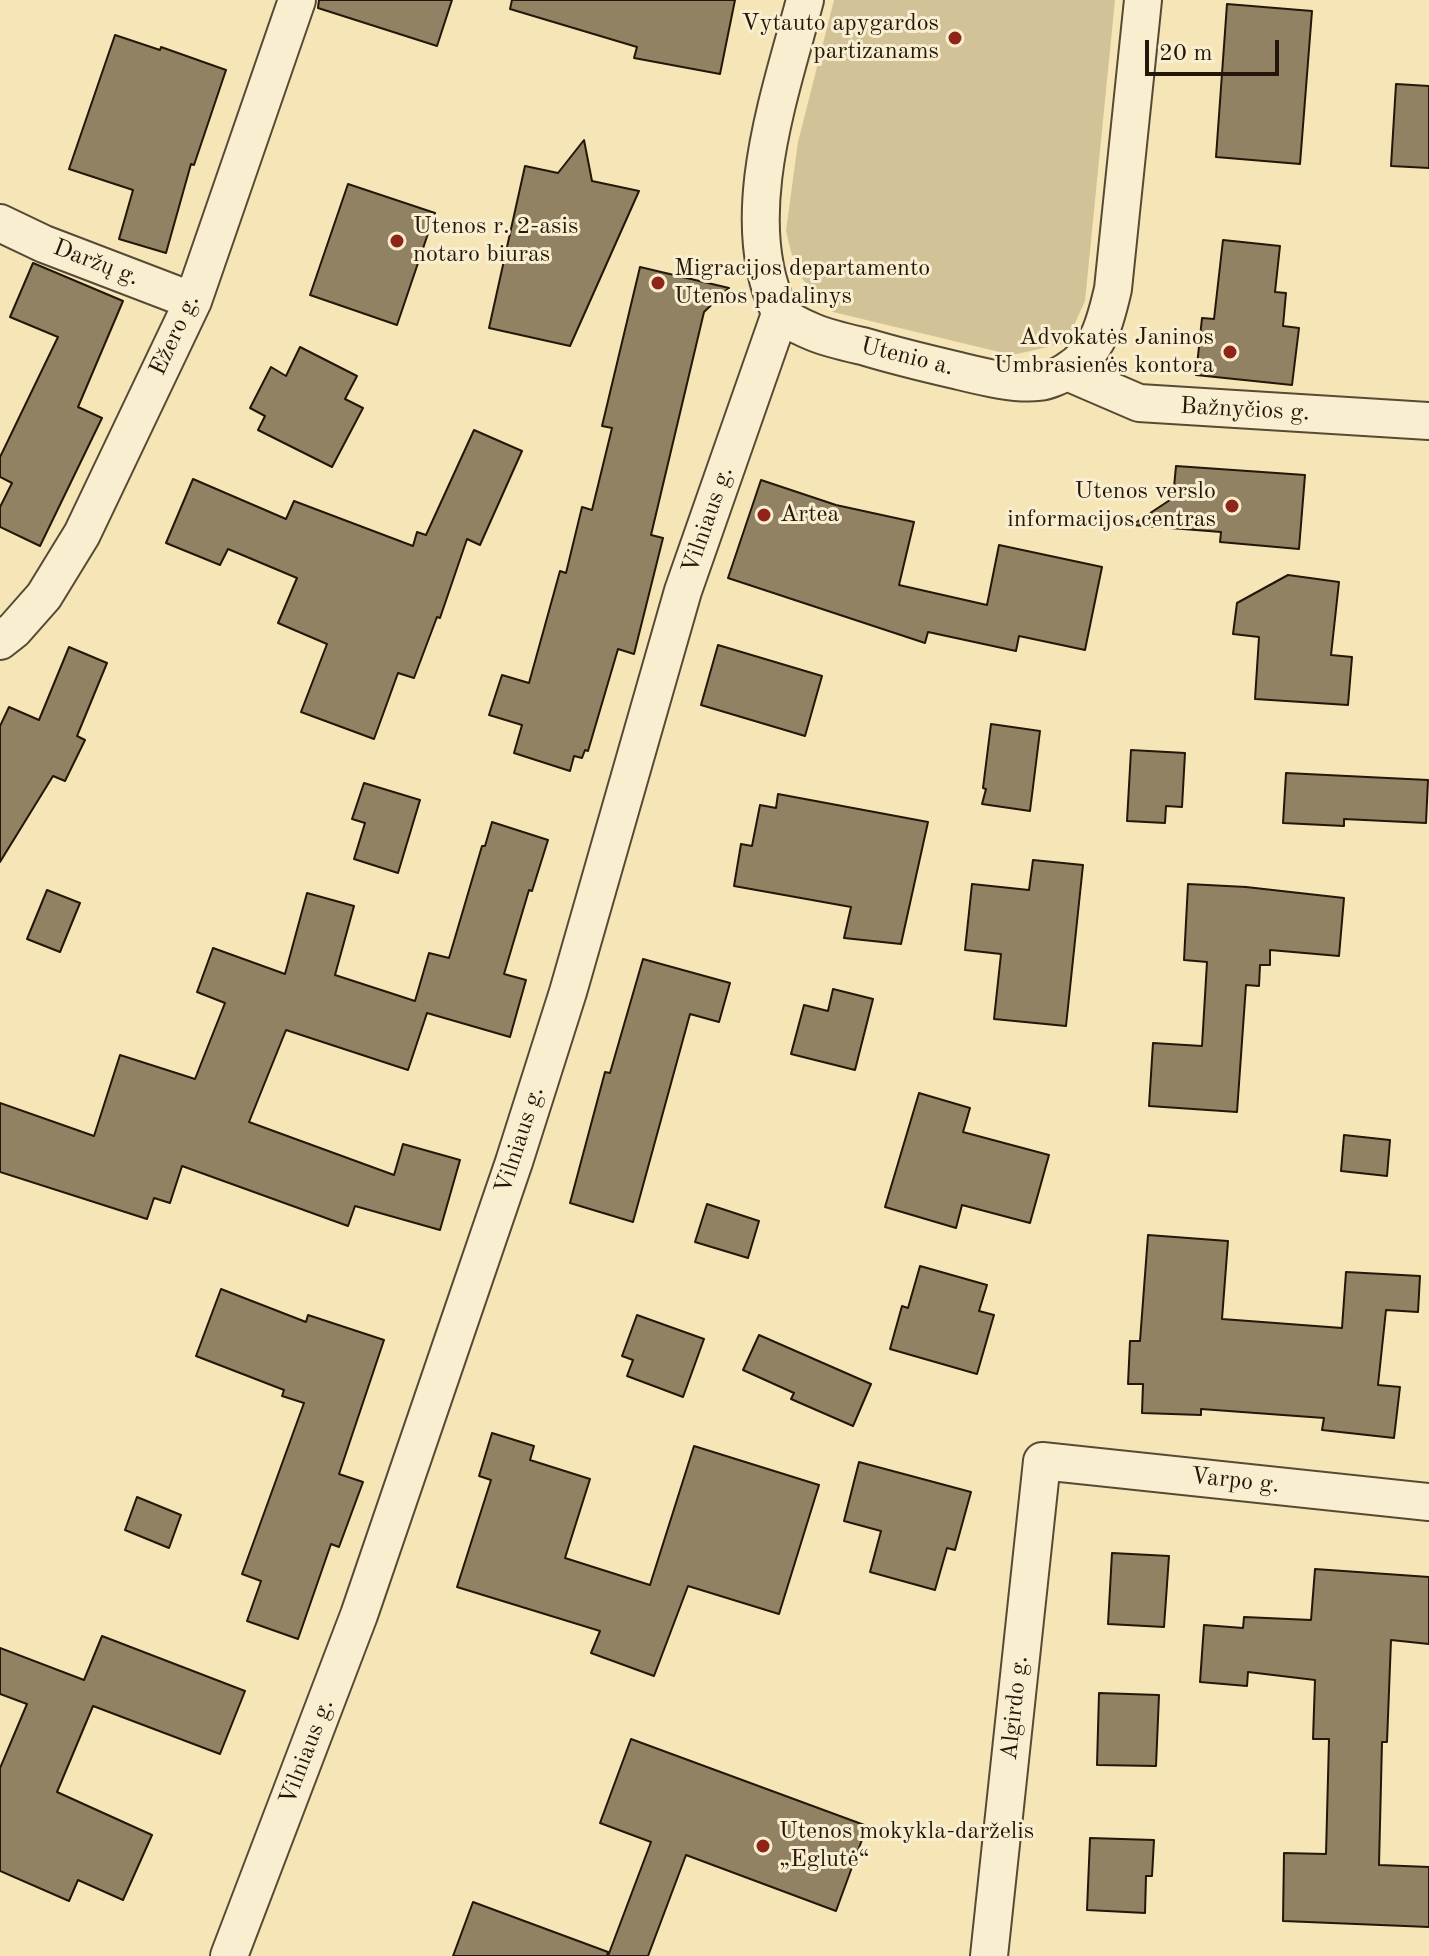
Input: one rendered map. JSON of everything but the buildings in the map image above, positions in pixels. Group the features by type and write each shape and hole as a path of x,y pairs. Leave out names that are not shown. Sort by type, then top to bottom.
{"street":[{"path":"780,314 768,282 762,244 764,170 805,0"},
{"path":"1067,372 1088,355 1105,326 1113,289 1143,0"},
{"name":"Ežero g.","path":"0,641 44,596 82,534 193,301 297,1"},
{"name":"Daržų g.","path":"0,223 44,244 193,301"},
{"name":"Utenio a.","path":"780,314 814,333 994,379 1041,382 1067,372"},
{"name":"Vilniaus g.","path":"229,1956 359,1615 514,1162 573,977 683,591 780,314"},
{"name":"Bažnyčios g.","path":"1067,372 1139,403 1429,421"},
{"name":"Varpo g.","path":"1042,1461 1429,1502"},
{"name":"Algirdo g.","path":"989,1956 1042,1461"}],"shaded area":[{"path":"834,0 1115,0 1085,301 1066,343 1012,355 833,312 796,272 786,231 798,142"}],"place":[{"name":"Vytauto apygardos partizanams","path":"955,38"},
{"name":"Utenos r. 2-asis notaro biuras","path":"397,241"},
{"name":"Migracijos departamento Utenos padalinys","path":"658,283"},
{"name":"Advokatės Janinos Umbrasienės kontora","path":"1230,352"},
{"name":"Utenos verslo informacijos centras","path":"1232,506"},
{"name":"Artea","path":"764,515"},
{"name":"Utenos mokykla-darželis „Eglutė“","path":"763,1846"}]}
